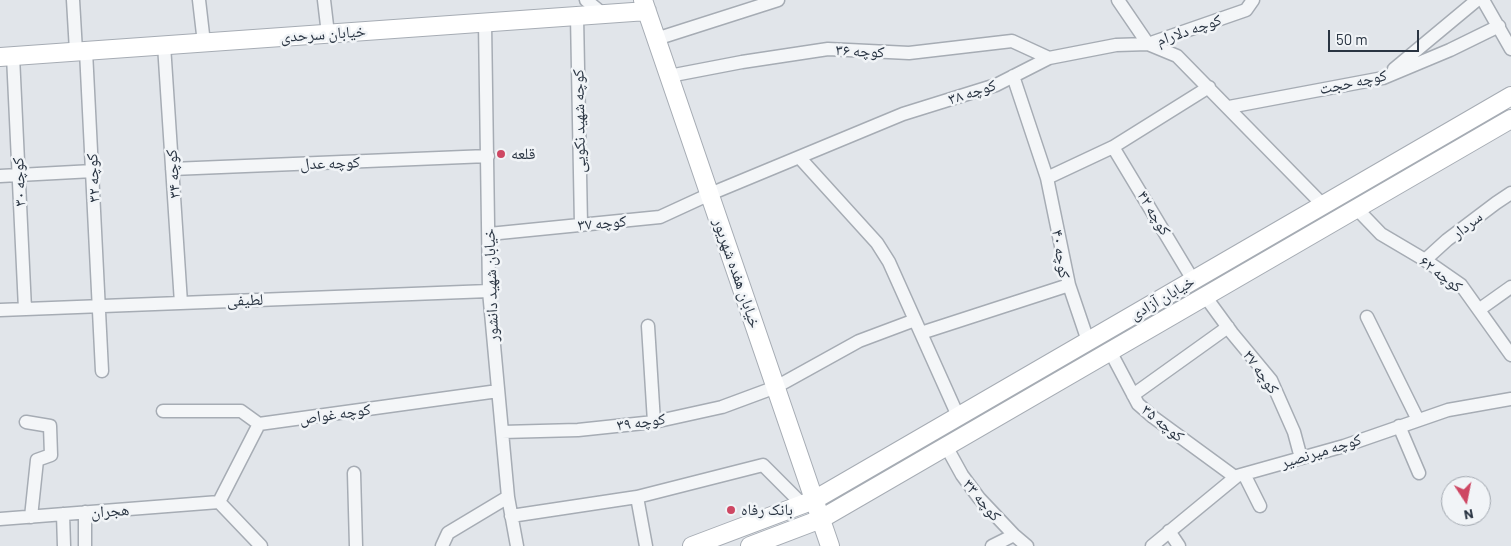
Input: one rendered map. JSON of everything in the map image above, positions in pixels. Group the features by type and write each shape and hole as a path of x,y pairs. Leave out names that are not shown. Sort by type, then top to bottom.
{"street":[{"name":"کوچه ۳۲","path":"73,0 81,51 93,172 102,371"},
{"path":"199,0 204,42"},
{"path":"324,0 328,34"},
{"path":"586,0 602,14"},
{"path":"656,39 778,0"},
{"path":"1118,0 1148,44 1178,56 1229,107 1319,208 1319,211 1325,218 1323,227"},
{"name":"کوچه دلارام","path":"1148,44 1246,10 1253,0"},
{"path":"1383,78 1477,0"},
{"path":"1483,0 1511,50"},
{"name":"خیابان سرحدی","path":"6,56 577,16 602,14 645,6"},
{"name":"خیابان هفده شهریور","path":"645,6 776,386 808,502 820,519 830,546"},
{"name":"کوچه شهید نکویی","path":"577,16 581,225"},
{"name":"خیابان شهید دانشور","path":"485,23 489,291 508,497 517,546"},
{"name":"کوچه حجت","path":"1229,107 1383,78 1450,50 1499,26"},
{"name":"کوچه ۳۶","path":"669,76 742,62 828,49 910,53 1012,41 1049,58"},
{"name":"کوچه ۳۸","path":"710,194 903,114 996,85 1049,58 1116,45 1148,44"},
{"name":"کوچه ۳۴","path":"164,45 181,303"},
{"name":"کوچه ۳۰","path":"6,56 19,175 25,309"},
{"name":"کوچه ۴۰","path":"921,333 1069,285 1047,178 1013,76"},
{"path":"1047,178 1113,147 1209,87"},
{"name":"خیابان آزادی","path":"692,546 808,502 861,473 1511,96"},
{"name":"خیابان آزادی","path":"756,544 820,519 1511,118"},
{"name":"کوچه ۴۲","path":"1113,147 1193,280"},
{"name":"کوچه عدل","path":"172,169 488,156"},
{"path":"799,157 877,243 889,262 958,416"},
{"path":"0,176 93,172"},
{"path":"1344,193 1344,201 1355,209"},
{"name":"سردار","path":"1425,260 1447,240 1511,193"},
{"name":"کوچه ۳۷","path":"488,234 660,217 710,194"},
{"name":"کوچه ۶۲","path":"1355,209 1381,234 1425,260 1461,285 1480,309 1511,355"},
{"path":"1069,285 1088,341"},
{"path":"1480,309 1511,287"},
{"name":"لطیفی","path":"0,310 489,291"},
{"name":"کوچه ۳۷","path":"1205,296 1271,380 1294,432 1301,458"},
{"path":"1130,317 1140,333"},
{"path":"1366,317 1418,420"},
{"path":"776,386 858,341 915,320"},
{"path":"648,326 654,422"},
{"path":"1133,395 1228,327"},
{"name":"کوچه ۳۵","path":"1110,351 1138,404 1153,417 1240,476"},
{"name":"کوچه ۳۹","path":"502,432 578,430 654,422 722,407 776,386"},
{"name":"کوچه غواص","path":"258,424 498,391"},
{"name":"کوچه میرنصیر","path":"1152,546 1240,476 1344,446 1448,410 1511,399"},
{"path":"162,411 241,411 258,424 220,502 261,546"},
{"path":"26,422 50,426 51,454 37,460 30,517"},
{"path":"1399,426 1419,473"},
{"name":"کوچه ۳۳","path":"946,446 962,475 979,498 1027,546"},
{"path":"511,516 637,497 763,465 808,502"},
{"path":"354,473 356,546"},
{"path":"861,473 871,490"},
{"path":"1240,476 1260,506"},
{"path":"442,546 448,533 508,497"},
{"path":"637,497 646,546"},
{"name":"هجران","path":"0,519 220,502"},
{"path":"84,546 85,512"},
{"path":"63,514 64,546"},
{"path":"754,522 756,544"},
{"path":"1170,531 1179,546"},
{"path":"992,546 1014,535"}],"place":[{"name":"قلعه","path":"501,154"},
{"name":"بانک رفاه","path":"731,510"}]}
